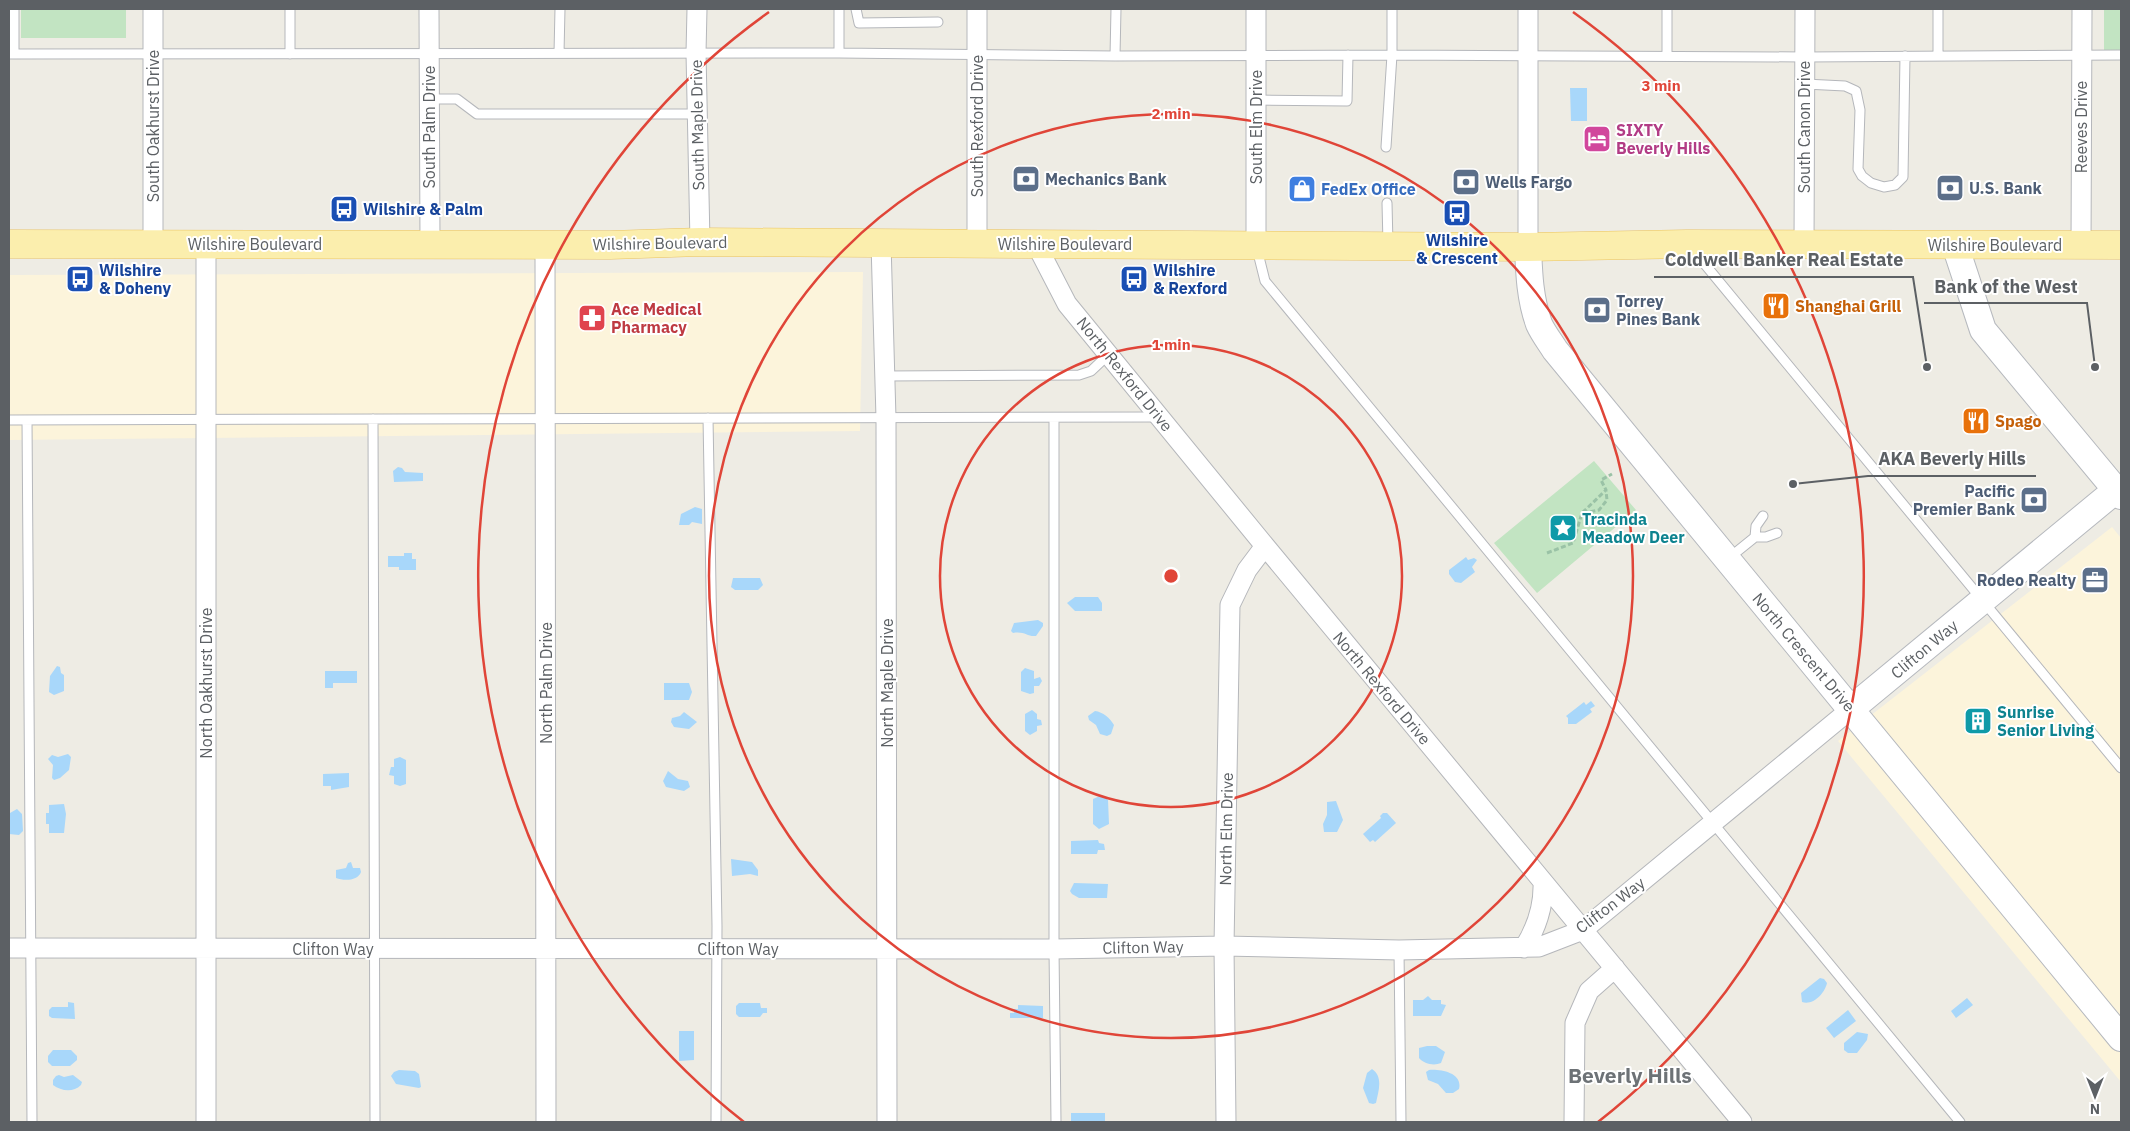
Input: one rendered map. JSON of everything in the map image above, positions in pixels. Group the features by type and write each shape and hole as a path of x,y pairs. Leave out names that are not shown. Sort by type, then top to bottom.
{"main road":[{"name":"Wilshire Boulevard","path":"9,244 610,245 700,242 1388,247 1687,244 2121,245"}],"street":[{"name":"South Oakhurst Drive","path":"153,244 154,9"},
{"name":"South Palm Drive","path":"428,9 430,244"},
{"name":"South Maple Drive","path":"697,9 696,53 700,242"},
{"name":"South Rexford Drive","path":"977,9 977,243"},
{"name":"South Elm Drive","path":"1256,9 1256,246"},
{"path":"1528,9 1528,247"},
{"name":"South Canon Drive","path":"1804,245 1805,9"},
{"name":"Reeves Drive","path":"2081,245 2082,9"},
{"name":"North Maple Drive","path":"881,243 886,418 887,1122"},
{"name":"North Oakhurst Drive","path":"206,244 206,1122"},
{"name":"North Palm Drive","path":"546,244 546,1122"},
{"name":"North Rexford Drive","path":"1036,244 1067,304 1742,1122"},
{"path":"1955,245 1983,330 2119,493"},
{"name":"North Crescent Drive","path":"1528,247 1530,292 1534,308 1540,326 1556,350 2121,1038"},
{"name":"Clifton Way","path":"9,948 1054,949 1224,946 1399,950 1539,947 1583,930 1982,601 2119,493"},
{"name":"North Elm Drive","path":"1226,1122 1224,946 1230,605 1247,570 1265,546"},
{"path":"1524,948 1533,933 1544,898 1543,882"},
{"path":"1574,1122 1575,1023 1588,991 1615,968"}],"lane":[{"path":"14,9 11,54 839,53 1116,56 1528,55 1805,57 2121,54"},
{"path":"290,9 290,54"},
{"path":"559,53 560,9"},
{"path":"839,9 839,53"},
{"path":"856,9 859,23 938,22"},
{"path":"1116,9 1116,56"},
{"path":"1386,147 1392,55 1392,9"},
{"path":"1667,9 1667,56"},
{"path":"1938,9 1938,56"},
{"path":"1256,100 1347,101 1348,55"},
{"path":"1805,84 1845,86 1856,91 1860,110 1858,169 1862,176 1871,183 1884,188 1895,185 1903,177 1905,159 1905,56"},
{"path":"429,99 457,99 477,114 697,114"},
{"path":"1387,203 1388,247"},
{"path":"1687,244 2121,768"},
{"path":"1256,246 1265,281 1960,1122"},
{"path":"885,376 1079,376 1091,371 1109,354"},
{"path":"9,420 1161,417"},
{"path":"708,418 717,949 716,1122"},
{"path":"1054,418 1054,949 1056,1122"},
{"path":"373,419 373,948 375,1122"},
{"path":"27,420 32,1122"},
{"path":"1727,560 1755,536 1756,526 1763,516"},
{"path":"1755,536 1766,537 1777,533"},
{"path":"1399,950 1400,1122"}],"path":[{"path":"1582,513 1600,510 1608,500 1601,480 1612,474"},
{"path":"1547,553 1573,543 1582,513 1606,490"}],"shaded area":[{"path":"863,272 860,431 9,440 9,275"},
{"path":"2112,527 2121,538 2121,1082 1838,741"}],"green space":[{"path":"21,9 126,9 126,38 21,38"},
{"path":"2104,9 2121,9 2121,51 2104,51"},
{"path":"1594,461 1636,510 1537,593 1494,543"}],"water":[{"path":"1570,88 1587,88 1587,121 1571,121"},
{"path":"398,467 402,468 405,472 423,473 423,481 394,482 393,471"},
{"path":"695,507 702,509 702,524 692,522 689,525 679,525 681,514"},
{"path":"404,553 412,553 412,559 416,559 416,570 399,570 399,567 388,567 388,556 404,556"},
{"path":"1466,557 1468,560 1474,558 1477,560 1472,567 1475,572 1461,583 1455,582 1449,574 1449,570"},
{"path":"733,578 760,578 763,585 758,590 735,590 731,587"},
{"path":"1075,597 1098,597 1102,603 1102,611 1075,611 1067,603"},
{"path":"1038,620 1043,623 1043,626 1036,636 1013,633 1011,631 1014,623"},
{"path":"57,666 60,667 61,673 64,675 64,691 54,695 49,692 50,676"},
{"path":"1025,668 1034,671 1034,679 1040,677 1042,681 1039,686 1034,686 1034,693 1030,694 1021,691 1021,672"},
{"path":"325,671 357,671 357,683 333,683 333,688 325,688"},
{"path":"664,683 689,683 692,692 689,700 664,700"},
{"path":"1591,701 1595,706 1590,709 1592,712 1576,724 1568,724 1566,716 1584,702 1586,705"},
{"path":"1032,710 1037,714 1037,719 1041,720 1042,725 1037,726 1037,731 1030,735 1025,731 1025,714"},
{"path":"1095,711 1103,714 1112,722 1114,725 1111,734 1107,736 1100,734 1096,725 1089,720 1088,716"},
{"path":"684,712 697,722 689,729 674,727 671,722 672,718 680,716"},
{"path":"68,754 71,757 69,770 60,778 54,780 52,778 53,765 48,759 52,755 58,757"},
{"path":"400,757 406,760 406,784 400,786 394,784 394,776 389,775 391,767 394,767 394,759"},
{"path":"668,771 678,779 688,781 690,787 684,791 666,787 663,781"},
{"path":"349,773 349,787 331,790 331,786 323,786 323,774"},
{"path":"1102,795 1108,800 1109,824 1099,829 1093,824 1093,799"},
{"path":"1336,801 1343,820 1337,832 1324,832 1323,824 1327,815 1327,802"},
{"path":"64,804 66,814 64,833 49,833 49,824 46,824 46,813 49,813 49,805"},
{"path":"17,809 22,814 23,831 19,835 9,834 10,813"},
{"path":"1383,813 1387,813 1396,823 1375,842 1373,840 1370,842 1363,834 1381,818 1380,816"},
{"path":"1098,840 1099,843 1104,844 1105,850 1098,850 1097,854 1071,854 1071,841"},
{"path":"731,859 752,862 758,870 758,876 750,874 732,876"},
{"path":"351,862 353,868 360,868 361,872 359,875 343,880 336,878 336,870 346,868 348,863"},
{"path":"1074,883 1108,884 1107,898 1079,898 1070,891"},
{"path":"1820,978 1824,979 1827,983 1818,998 1806,1003 1802,1002 1801,993"},
{"path":"1428,996 1432,1000 1441,1000 1441,1004 1446,1005 1441,1016 1413,1016 1413,1000 1423,1000"},
{"path":"1967,998 1973,1005 1956,1018 1951,1011"},
{"path":"68,1002 74,1003 75,1019 52,1018 49,1016 49,1010 52,1007 68,1007"},
{"path":"739,1003 760,1003 761,1008 767,1008 767,1013 763,1013 760,1017 739,1017 736,1014 736,1006"},
{"path":"1018,1005 1043,1006 1043,1018 1010,1018 1010,1013 1014,1013 1014,1009 1018,1009"},
{"path":"1848,1010 1856,1021 1834,1038 1826,1028"},
{"path":"679,1031 694,1031 694,1060 679,1061"},
{"path":"1857,1032 1868,1034 1867,1040 1857,1053 1848,1053 1844,1050 1844,1043"},
{"path":"1436,1046 1445,1052 1441,1063 1429,1064 1419,1058 1419,1048"},
{"path":"53,1050 71,1050 77,1056 77,1060 70,1066 52,1066 48,1062 48,1056"},
{"path":"1372,1069 1376,1072 1379,1080 1376,1103 1373,1104 1369,1103 1363,1088 1367,1073"},
{"path":"399,1070 415,1071 419,1074 421,1087 396,1084 391,1076"},
{"path":"1429,1070 1450,1073 1458,1079 1459,1089 1453,1093 1446,1093 1438,1084 1428,1080 1426,1072"},
{"path":"59,1075 64,1077 73,1075 82,1082 81,1085 71,1090 60,1089 53,1085 53,1080"},
{"path":"1071,1113 1105,1113 1105,1122 1071,1122"}],"place":[{"name":"SIXTY Beverly Hills","path":"1597,139"},
{"name":"Mechanics Bank","path":"1026,179"},
{"name":"Wells Fargo","path":"1466,182"},
{"name":"U.S. Bank","path":"1950,188"},
{"name":"FedEx Office","path":"1302,189"},
{"name":"Wilshire & Palm","path":"344,209"},
{"name":"Wilshire & Crescent","path":"1457,213"},
{"name":"Wilshire & Doheny","path":"80,279"},
{"name":"Wilshire & Rexford","path":"1134,279"},
{"name":"Shanghai Grill","path":"1776,306"},
{"name":"Torrey Pines Bank","path":"1597,310"},
{"name":"Ace Medical Pharmacy","path":"592,318"},
{"name":"Coldwell Banker Real Estate","path":"1927,367"},
{"name":"Bank of the West","path":"2095,367"},
{"name":"Spago","path":"1976,421"},
{"name":"AKA Beverly Hills","path":"1793,484"},
{"name":"Pacific Premier Bank","path":"2034,500"},
{"name":"Tracinda Meadow Deer","path":"1563,528"},
{"name":"Rodeo Realty","path":"2095,580"},
{"name":"Sunrise Senior Living","path":"1978,721"}],"district":[{"name":"Beverly Hills","path":"1630,1075"}]}
